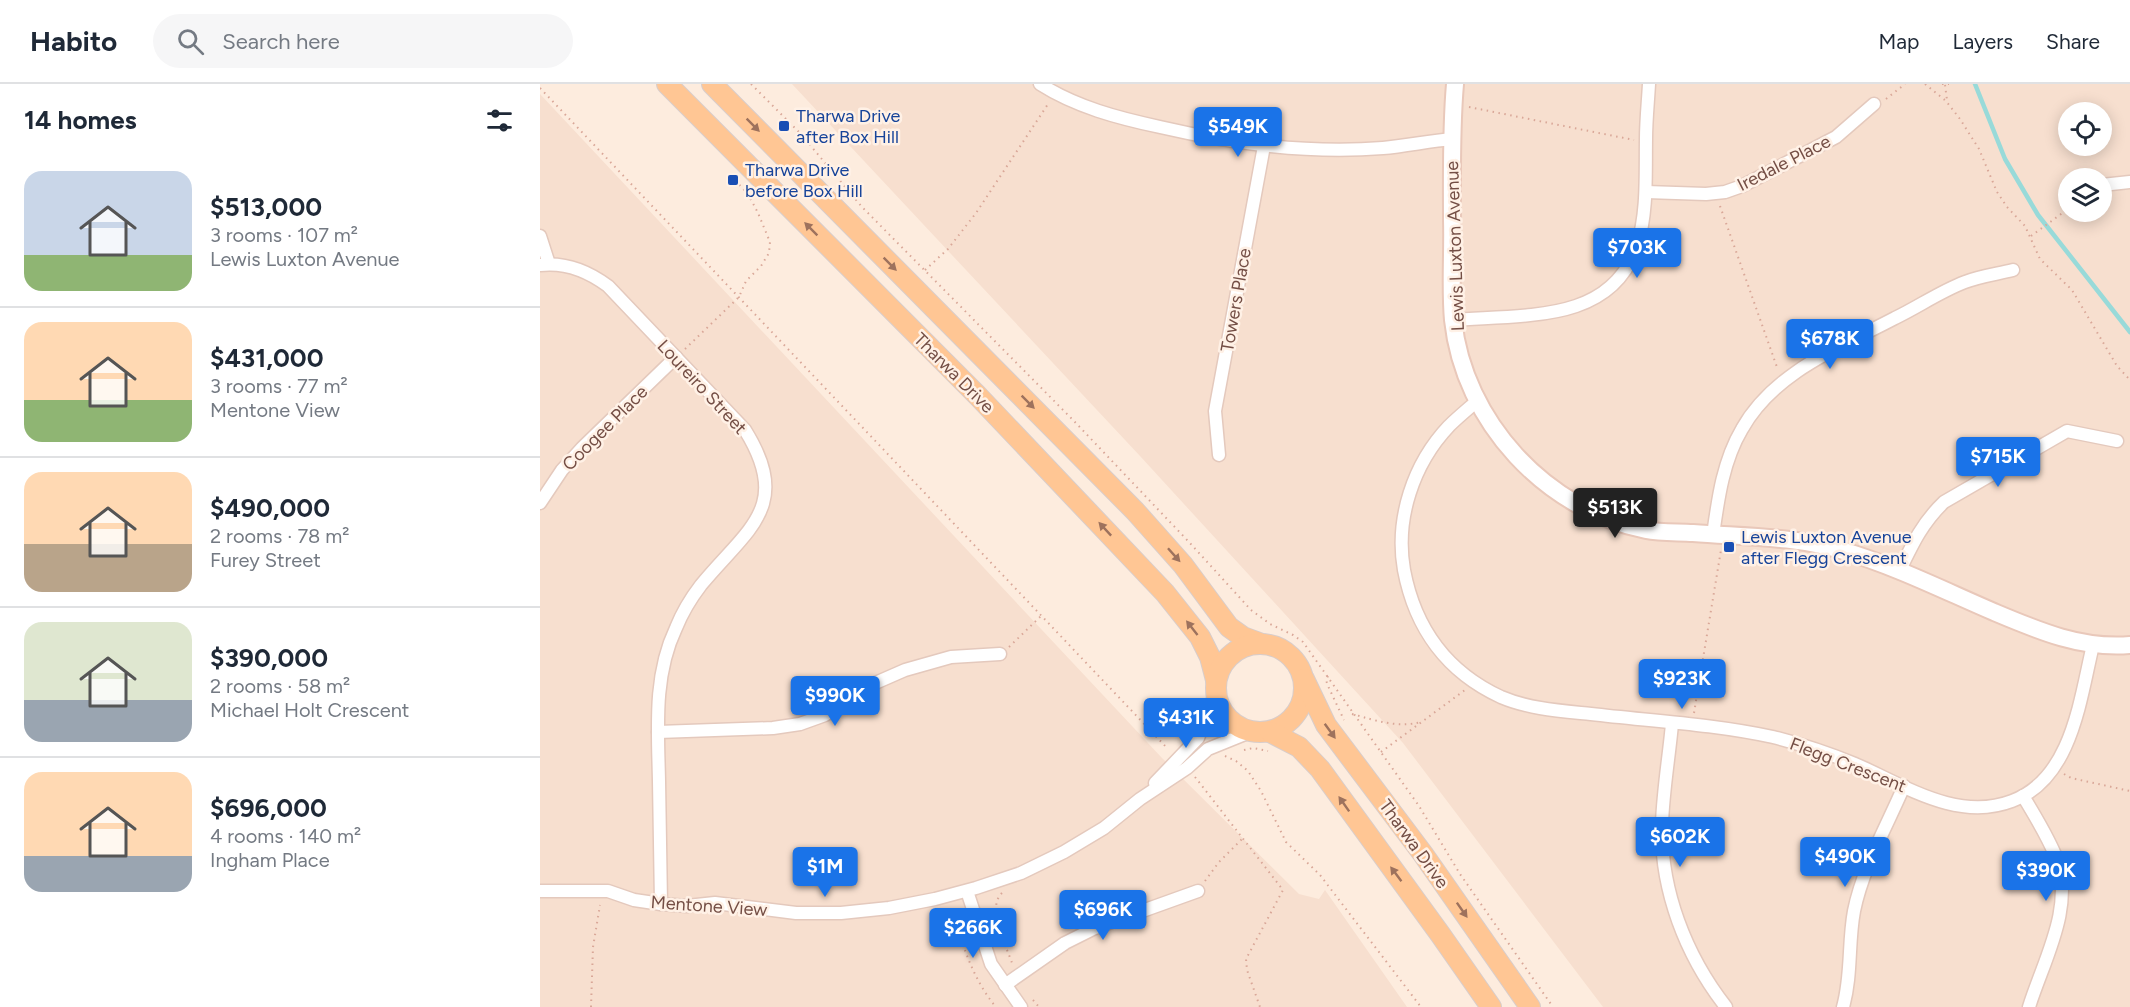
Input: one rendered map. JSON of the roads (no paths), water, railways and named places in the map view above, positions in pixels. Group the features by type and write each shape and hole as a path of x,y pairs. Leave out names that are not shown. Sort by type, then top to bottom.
{"main road":[{"name":"Tharwa Drive","path":"667,84 978,396 1165,593 1200,637 1210,657 1216,686"},
{"name":"Tharwa Drive","path":"712,84 1135,511 1183,565 1229,627 1244,637 1262,644"},
{"path":"1262,644 1276,647 1289,654 1298,665 1304,679 1305,693 1294,718 1270,741 1237,727 1226,718 1219,706 1216,686 1222,666 1232,654 1246,646 1262,644"},
{"name":"Tharwa Drive","path":"1304,679 1326,725 1423,854 1530,1007"},
{"name":"Tharwa Drive","path":"1270,741 1299,747 1320,770 1491,1007"}],"street":[{"path":"1040,84 1084,106 1125,120 1212,139 1263,146 1383,148 1452,139"},
{"name":"Lewis Luxton Avenue","path":"1455,84 1452,139 1454,320 1461,358 1477,401 1497,434 1527,467 1554,490 1584,508 1615,522 1648,530 1717,541 1802,541 1844,551 2040,632 2080,644 2130,645"},
{"path":"1454,320 1549,312 1587,302 1608,288 1625,270 1637,248 1645,210 1649,84"},
{"name":"Iredale Place","path":"1646,192 1717,193 1742,186 1836,137 1874,104"},
{"name":"Towers Place","path":"1219,454 1215,411 1263,146"},
{"path":"2112,184 2130,182"},
{"path":"540,236 545,265"},
{"name":"Loureiro Street","path":"545,265 580,270 608,286 745,430 757,449 764,470 766,491 762,510 752,527 700,586 675,630 661,680 658,732 661,904"},
{"path":"1717,541 1719,492 1728,459 1742,429 1761,402 1785,380 1812,362 1965,282 2013,270"},
{"name":"Coogee Place","path":"540,503 562,470 582,448 676,357"},
{"name":"Flegg Crescent","path":"1477,401 1449,426 1425,459 1414,480 1406,504 1401,542 1408,590 1419,621 1449,661 1473,682 1503,698 1549,710 1772,737 1813,748 1935,800 1958,807 1992,807 2023,796 2042,783 2054,768 2071,733 2093,645"},
{"path":"1899,572 1918,532 1929,516 1944,502 2067,431 2118,441"},
{"path":"658,732 772,728 800,724 825,715 873,684 905,670 951,657 1000,654"},
{"name":"Mentone View","path":"1182,764 1198,738 1216,686"},
{"path":"1672,724 1663,809 1664,864 1672,902 1686,940 1704,976 1726,1007"},
{"name":"Mentone View","path":"540,891 608,891 634,900 661,904 687,906 715,903 796,913 841,913 889,908 967,891 1021,873 1064,852 1104,828 1182,764 1208,749 1250,732"},
{"path":"1843,1007 1848,983 1852,927 1858,897 1868,868 1904,786"},
{"path":"2023,796 2045,833 2062,883 2061,908 2055,931 2029,1007"},
{"path":"967,891 991,964 1021,1007"},
{"path":"1005,985 1065,943 1095,928 1198,891"}],"waterway":[{"path":"1975,84 2005,159 2038,215 2130,332"}],"place":[{"name":"Tharwa Drive after Box Hill","path":"784,126"},
{"name":"Tharwa Drive before Box Hill","path":"733,180"},
{"name":"Lewis Luxton Avenue after Flegg Crescent","path":"1729,547"}]}
